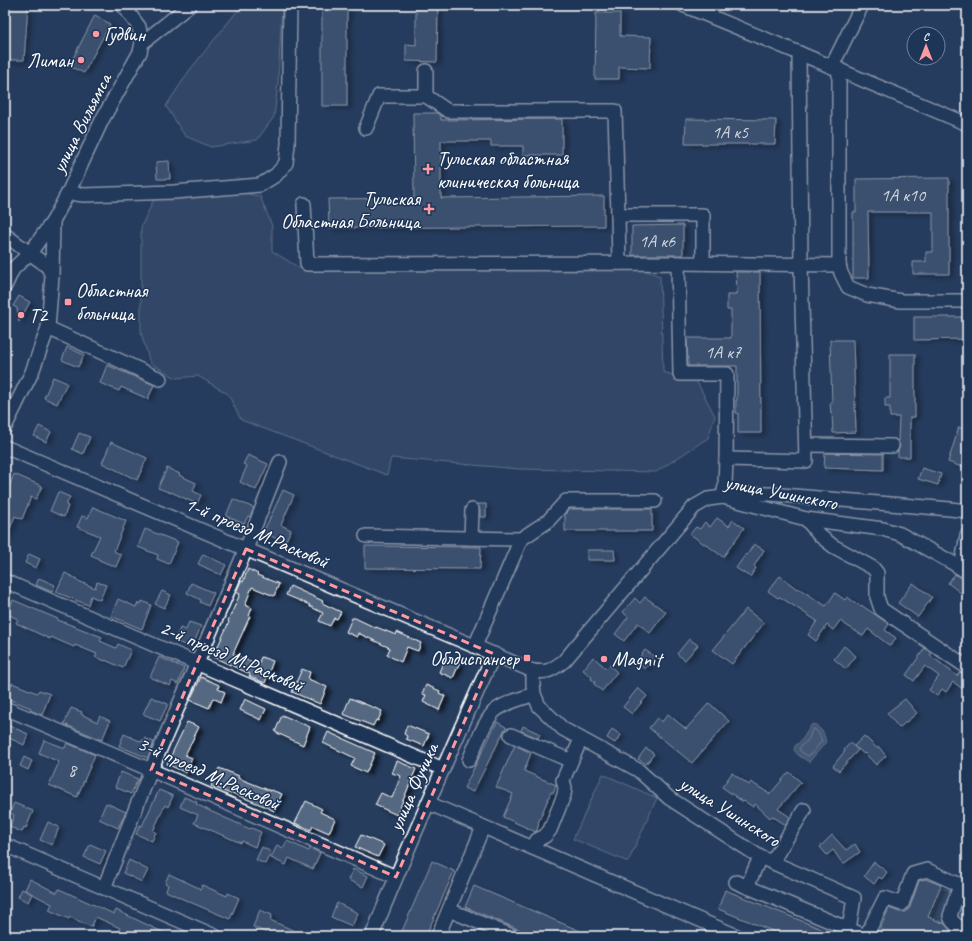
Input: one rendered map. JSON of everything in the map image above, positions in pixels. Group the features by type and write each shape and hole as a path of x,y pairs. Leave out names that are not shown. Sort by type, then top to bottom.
{"street":[{"path":"123,5 139,27 142,43 190,5"},
{"path":"68,193 84,195 167,192 260,185 276,175 286,163 288,144 290,5"},
{"path":"683,5 799,52 967,124"},
{"path":"862,5 835,68 839,265 841,273 848,287 868,295 901,301 967,301"},
{"name":"улица Вильямса","path":"5,286 13,269 30,253 53,221 68,193 102,120 140,52 142,43"},
{"path":"726,459 806,461 801,264 799,52"},
{"path":"426,71 426,96"},
{"path":"366,128 379,96 426,96 448,111 615,111 618,263"},
{"path":"304,204 307,264 703,263 839,265"},
{"path":"618,215 703,214 703,263"},
{"name":"улица Вильямса","path":"5,427 32,372 48,328 52,276 53,221"},
{"path":"5,235 48,267 52,276"},
{"path":"678,263 680,374 727,374 726,459 723,497 744,494 770,494 950,508 967,512"},
{"path":"48,328 160,380"},
{"path":"806,445 892,446"},
{"name":"1-й проезд М.Расковой","path":"5,447 494,654"},
{"path":"104,888 151,770 246,549 280,462"},
{"name":"улица Ушинского","path":"494,654 533,671 545,672 551,670 564,661 694,507 708,499 723,497 806,519 883,529 900,534 962,564"},
{"path":"475,646 521,539 548,521 566,501 655,501"},
{"path":"472,510 472,538"},
{"path":"806,519 819,535 833,546 873,568 877,573 877,597 881,609 967,667"},
{"path":"962,564 967,535"},
{"path":"366,536 521,539"},
{"name":"2-й проезд М.Расковой","path":"5,580 443,769"},
{"name":"улица Фучика","path":"372,936 428,803 494,654"},
{"name":"улица Ушинского","path":"533,671 532,684 539,706 563,729 638,770 670,798 760,857 854,898 848,932"},
{"path":"469,760 490,715 506,704 534,694"},
{"name":"3-й проезд М.Расковой","path":"5,708 396,877"},
{"path":"511,735 571,761"},
{"path":"533,848 537,840 550,830 564,795 565,788 563,780 581,739"},
{"path":"428,803 724,933 737,936"},
{"path":"772,862 804,810"},
{"path":"438,936 483,827"},
{"path":"5,845 215,936"},
{"path":"760,857 741,885 848,932 866,936 884,898 902,904 913,874 927,870 964,887 950,916 951,920 958,926 967,930"},
{"path":"449,910 512,936"}],"highlighted area":[{"path":"246,549 494,654 396,877 151,770"}],"shaded area":[{"path":"242,5 282,5 278,83 274,117 257,140 211,147 185,136 166,106 189,71"},
{"path":"236,192 260,196 272,226 272,251 301,269 636,267 660,276 663,372 697,382 715,416 708,438 656,472 519,469 391,458 387,475 241,420 228,394 198,376 176,378 150,363 141,333 141,227 153,201 163,196"},
{"path":"603,774 657,798 628,862 573,839"},
{"path":"942,888 956,892 954,926 930,918"},
{"path":"963,893 967,895 967,927 954,919"}],"water":[{"path":"812,724 816,725 823,732 826,742 809,762 798,755 794,750 795,746 803,738"}],"building":[{"path":"5,5 28,5 24,60 5,60"},
{"path":"322,5 347,5 347,106 322,106"},
{"path":"416,5 438,5 437,62 406,61 406,44 416,45"},
{"path":"596,13 620,13 620,36 651,37 650,68 619,67 619,79 595,79"},
{"path":"95,15 110,24 84,73 69,66"},
{"name":"Тульская областная клиническая больница","path":"413,113 437,113 441,116 441,120 562,119 562,155 523,155 523,146 491,146 491,141 441,141 441,198 604,196 604,226 329,228 328,199 414,198"},
{"path":"686,119 776,120 775,144 685,144"},
{"path":"169,161 170,179 157,179 156,162"},
{"path":"949,178 949,274 913,274 913,262 926,262 926,252 933,252 933,212 868,212 869,278 853,278 853,212 856,212 856,179"},
{"path":"683,225 683,255 632,255 632,226"},
{"path":"736,272 760,272 761,433 738,433 738,413 736,413 737,366 688,366 687,338 731,338 731,310 727,310 727,295 735,295 735,293 737,293"},
{"name":"T2","path":"19,296 30,302 19,322 17,308 13,306"},
{"path":"914,317 967,317 967,339 914,340"},
{"path":"830,340 853,340 856,432 833,433 830,403 832,403"},
{"path":"67,347 84,355 78,367 62,360"},
{"path":"890,354 915,354 915,417 910,417 910,457 898,457 900,446 898,442 899,417 890,417 890,407 885,407 885,398 890,398"},
{"path":"107,365 154,385 148,399 121,387 119,391 100,383"},
{"path":"53,377 67,383 57,404 44,398"},
{"path":"39,426 51,432 46,442 34,436"},
{"path":"959,427 967,430 967,469 948,462"},
{"path":"79,433 90,437 83,454 72,449"},
{"path":"111,442 147,458 137,480 102,463"},
{"path":"825,453 883,454 883,470 824,468"},
{"path":"248,455 268,464 256,490 240,482 247,466 243,464"},
{"path":"167,468 196,483 193,491 201,495 197,504 171,492 158,488"},
{"path":"922,468 941,474 938,485 918,479"},
{"path":"14,474 42,486 36,499 31,497 22,519 15,516 5,541 5,498"},
{"path":"283,490 294,495 281,525 291,530 285,542 263,533"},
{"path":"58,492 70,497 66,505 68,506 64,517 50,511"},
{"path":"233,499 254,508 250,517 248,516 244,524 226,516"},
{"path":"477,504 486,504 486,517 480,517 480,510"},
{"path":"93,507 126,521 114,551 121,555 116,567 91,555 100,536 77,527 82,516 88,518"},
{"path":"570,509 652,509 652,531 565,531 565,514"},
{"path":"717,518 729,526 733,520 744,528 723,557 690,534 696,527 700,529 705,522 710,527"},
{"path":"145,529 178,542 169,564 157,559 158,555 138,547"},
{"path":"754,544 764,550 754,566 756,568 750,577 736,568"},
{"path":"365,546 481,547 480,569 365,568"},
{"path":"587,550 614,550 615,560 587,560"},
{"path":"29,554 40,559 36,568 25,563"},
{"path":"203,554 226,565 221,575 198,564"},
{"path":"248,569 258,574 257,575 279,584 274,596 252,587 245,605 252,608 250,616 233,654 258,665 261,657 273,661 265,683 249,676 250,674 213,657 240,594 236,592 241,581 243,582"},
{"path":"65,573 77,579 76,580 95,588 97,582 106,585 100,600 91,596 88,605 56,592"},
{"path":"955,574 967,580 967,587 962,594 948,583"},
{"path":"780,576 797,589 798,588 826,606 835,593 845,600 847,597 889,624 885,630 896,638 890,646 868,629 863,636 840,621 833,630 827,625 816,641 808,635 817,621 768,591"},
{"path":"39,578 55,585 52,592 36,585"},
{"path":"191,583 214,593 208,606 200,602 201,600 187,593"},
{"path":"913,583 932,597 918,617 898,603"},
{"path":"290,586 323,601 322,603 341,612 337,619 334,618 330,626 319,621 323,613 309,606 310,605 286,595"},
{"path":"162,591 171,595 164,608 155,604"},
{"path":"645,597 666,612 650,633 638,623 624,641 615,634 628,617 623,612 635,598 640,603"},
{"path":"118,599 136,607 138,603 141,604 142,601 151,605 142,629 111,616"},
{"path":"13,600 102,637 100,641 116,648 118,644 131,650 123,668 95,657 97,654 75,645 74,647 51,637 50,639 16,623 18,619 7,614"},
{"path":"746,609 764,623 732,664 713,650"},
{"path":"352,618 396,635 397,632 421,643 418,651 407,647 401,662 387,655 390,648 358,633 357,637 346,632"},
{"path":"189,622 201,626 192,648 175,641 180,628 186,630"},
{"path":"689,639 698,645 685,660 677,654"},
{"path":"844,646 856,656 846,669 834,659"},
{"path":"925,648 932,653 930,655 957,676 960,672 967,677 967,692 953,682 946,692 942,689 937,696 929,690 939,676 925,666 914,681 906,675"},
{"path":"645,650 655,657 645,669 636,662"},
{"path":"446,656 460,662 453,678 439,672"},
{"path":"159,657 184,668 178,684 172,681 170,686 150,677"},
{"path":"593,657 606,668 609,665 617,672 602,691 594,684 595,682 591,679 592,677 583,670"},
{"path":"302,669 310,672 308,679 327,687 320,704 292,692"},
{"path":"201,677 219,685 218,689 225,692 221,702 213,698 209,708 190,700"},
{"path":"12,683 37,693 39,690 50,694 42,715 30,710 31,708 6,698"},
{"path":"426,685 440,691 439,693 445,696 439,710 423,702 426,695 422,694"},
{"path":"638,688 647,696 632,714 623,707"},
{"path":"151,697 168,704 160,721 143,714"},
{"path":"350,698 382,711 378,721 376,720 373,726 343,714"},
{"path":"245,699 266,709 261,720 240,710"},
{"path":"905,699 917,713 899,728 887,713"},
{"path":"709,703 729,721 692,763 649,728 657,718 662,722 668,714 686,729"},
{"path":"71,708 82,712 81,714 97,722 100,716 110,721 102,740 64,724"},
{"path":"282,715 310,727 303,745 275,732"},
{"path":"187,722 199,727 185,755 192,758 186,773 167,764"},
{"path":"497,722 506,727 473,792 464,788"},
{"path":"5,724 28,734 24,745 5,736"},
{"path":"407,725 429,734 424,746 406,739 407,736 404,734"},
{"path":"523,726 540,734 538,738 521,731"},
{"path":"612,729 621,735 615,743 607,738"},
{"path":"328,732 375,753 366,773 351,766 355,758 323,743"},
{"path":"124,734 142,742 144,738 154,742 148,758 119,746"},
{"path":"864,736 877,748 879,747 886,756 876,765 865,753 864,754 854,746"},
{"path":"44,740 65,748 67,743 95,755 77,797 49,785 59,762 39,753"},
{"path":"850,743 858,750 839,771 833,766"},
{"path":"515,745 531,753 524,771 556,785 553,793 551,792 538,823 536,832 503,817 513,794 496,787"},
{"path":"646,748 654,754 646,764 638,759"},
{"path":"24,757 32,761 28,770 20,766"},
{"path":"397,761 416,769 397,815 375,805 381,793 392,798 401,776 392,773"},
{"path":"219,768 239,776 238,778 282,794 274,811 232,793 231,794 211,786"},
{"path":"121,772 138,779 131,794 115,787"},
{"path":"789,772 801,782 778,809 790,817 786,825 772,816 770,818 755,804 753,807 744,801 743,802 722,787 732,773 749,785 751,782 770,794"},
{"path":"159,790 173,796 168,807 165,805 153,831 156,832 152,841 136,834 140,825 142,826"},
{"path":"184,797 197,802 196,804 212,812 250,829 251,828 261,832 255,847 242,841 241,843 194,823 198,815 180,807"},
{"path":"306,801 322,809 320,812 335,819 329,833 313,826 311,830 295,823"},
{"path":"14,803 33,811 26,828 24,827 22,832 10,827 14,815 10,813"},
{"path":"106,803 126,812 118,828 99,819"},
{"path":"48,822 59,827 52,845 40,840"},
{"path":"361,835 384,845 378,857 355,847"},
{"path":"832,835 846,850 855,844 860,852 843,864 833,850 827,855 820,847"},
{"path":"287,841 309,851 310,848 320,853 313,869 289,858 286,865 271,858 277,845 283,848"},
{"path":"90,844 106,851 100,864 84,857"},
{"path":"262,847 271,852 265,864 256,860"},
{"path":"129,860 148,870 142,882 123,873"},
{"path":"432,861 454,871 426,936 400,936"},
{"path":"874,862 887,872 882,879 879,877 874,884 864,876"},
{"path":"353,869 368,876 363,887 348,880"},
{"path":"169,874 201,889 202,885 227,896 228,893 239,898 230,919 166,891 168,885 165,883"},
{"path":"30,879 57,893 59,889 114,914 116,910 171,936 116,936 120,928 96,917 91,927 70,917 69,919 49,910 52,904 25,890"},
{"path":"925,879 941,885 928,917 945,924 954,933 952,936 877,936 889,908 899,912 906,912 910,907 919,881"},
{"path":"474,886 592,936 535,936 465,907"},
{"path":"22,889 32,894 28,902 18,897"},
{"path":"725,890 839,936 785,936 718,909"},
{"path":"337,903 358,913 352,926 331,917"},
{"path":"260,910 272,915 270,920 306,936 274,936 253,927"}],"place":[{"name":"Гудвин","path":"96,34"},
{"name":"Лиман","path":"81,60"},
{"name":"Тульская областная клиническая больница","path":"428,169"},
{"name":"Тульская Областная Больница","path":"429,209"},
{"name":"Областная больница","path":"68,302"},
{"name":"T2","path":"21,315"},
{"name":"Облдиспансер","path":"527,658"},
{"name":"Magnit","path":"604,659"}]}
